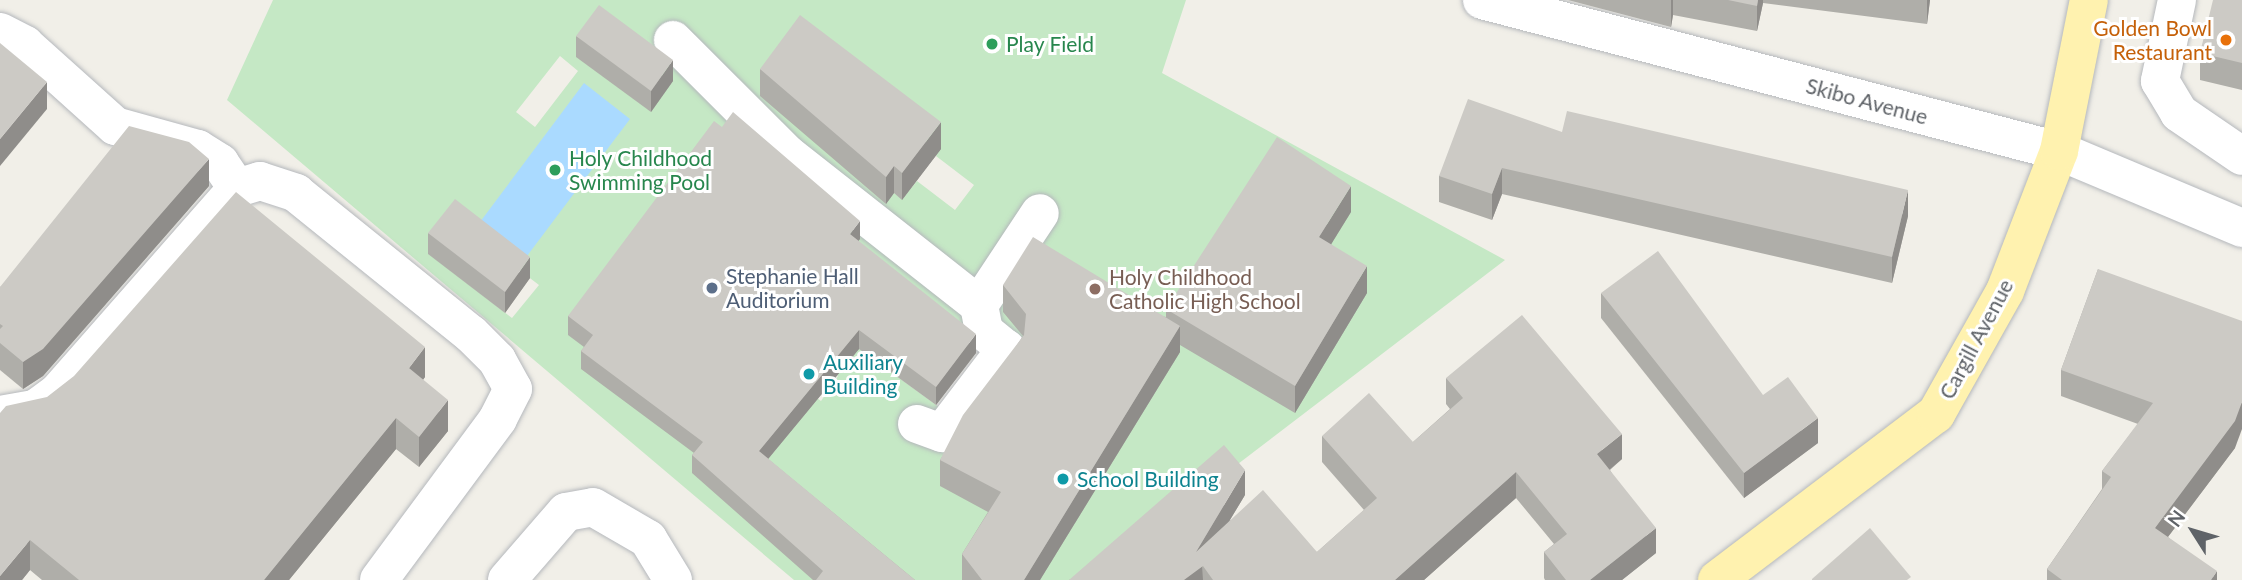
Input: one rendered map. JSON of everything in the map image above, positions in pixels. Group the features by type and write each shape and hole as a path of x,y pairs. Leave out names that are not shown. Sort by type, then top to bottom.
{"main road":[{"name":"Cargill Avenue","path":"1717,580 1936,414 2005,291 2059,151 2089,0"}],"street":[{"name":"Skibo Avenue","path":"1482,0 2059,151 2242,228"},
{"path":"2178,0 2160,81 2179,113 2242,156"},
{"path":"0,32 25,45 82,103 115,126 198,149 220,163 237,187"},
{"path":"673,40 787,154 979,305 984,331 1006,349 942,433 917,424"},
{"path":"0,415 35,409 58,392 237,187 260,181 296,193 471,334 497,360 513,389 498,419 379,580"},
{"path":"979,305 1040,213"},
{"path":"508,580 566,512 593,508 648,539 673,580"}],"green space":[{"name":"Holy Childhood Catholic High School","path":"273,0 1186,0 1162,73 1505,260 1086,580 794,580 227,100","holes":["560,56 578,71 535,127 516,112","762,93 940,148 936,156 974,185 955,210 917,181 902,199","455,221 539,285 512,318 429,254","860,260 985,354 943,410 817,318","797,347 838,376 821,401 780,371","742,416 778,447 729,504"]}],"water":[{"name":"Holy Childhood Swimming Pool","path":"584,83 630,119 527,256 480,222"}],"building":[{"path":"1728,0 1758,0 1757,6"},
{"name":"Golden Bowl Restaurant","path":"2213,0 2242,0 2242,63 2200,53"},
{"path":"599,5 673,60 651,91 576,36"},
{"path":"800,15 941,122 902,173 894,166 886,177 760,69"},
{"path":"0,43 47,82 0,139"},
{"path":"1468,99 1562,132 1567,111 1908,190 1892,257 1502,168 1492,194 1439,176"},
{"path":"733,112 860,221 850,234 976,334 936,387 859,330 759,451 915,580 816,580 823,571 692,455 703,442 581,351 593,335 568,316 714,121 722,127"},
{"path":"129,126 189,142 209,159 43,349 23,362 0,343 0,329 3,326 0,324 0,287"},
{"path":"1277,137 1351,186 1319,237 1367,266 1295,386 1166,309"},
{"path":"236,192 425,347 409,368 448,400 419,437 396,418 264,580 79,580 30,540 0,576 0,413 6,406 47,397 74,376"},
{"path":"455,199 530,257 505,292 428,233"},
{"path":"1033,237 1180,326 1024,580 982,580 962,554 1001,492 940,460 963,415 1024,335 1026,314 1003,285"},
{"path":"1658,251 1763,395 1788,377 1818,418 1744,473 1601,293"},
{"path":"2098,269 2242,321 2242,402 2235,421 2155,528 2217,571 2211,580 2062,580 2047,569 2111,477 2102,471 2153,403 2061,370"},
{"path":"1522,315 1622,434 1597,454 1656,528 1590,580 1566,580 1544,552 1567,534 1516,472 1395,580 1213,580 1203,566 1184,580 1069,580 1224,445 1245,470 1196,552 1263,490 1317,552 1377,498 1322,436 1369,393 1413,442 1463,398 1446,378"},
{"path":"1870,528 1911,577 1907,580 1812,580 1812,579"}],"place":[{"name":"Golden Bowl Restaurant","path":"2226,40"},
{"name":"Play Field","path":"992,44"},
{"name":"Holy Childhood Swimming Pool","path":"555,170"},
{"name":"Stephanie Hall Auditorium","path":"712,288"},
{"name":"Holy Childhood Catholic High School","path":"1095,289"},
{"name":"Auxiliary Building","path":"809,374"},
{"name":"School Building","path":"1063,479"}]}
